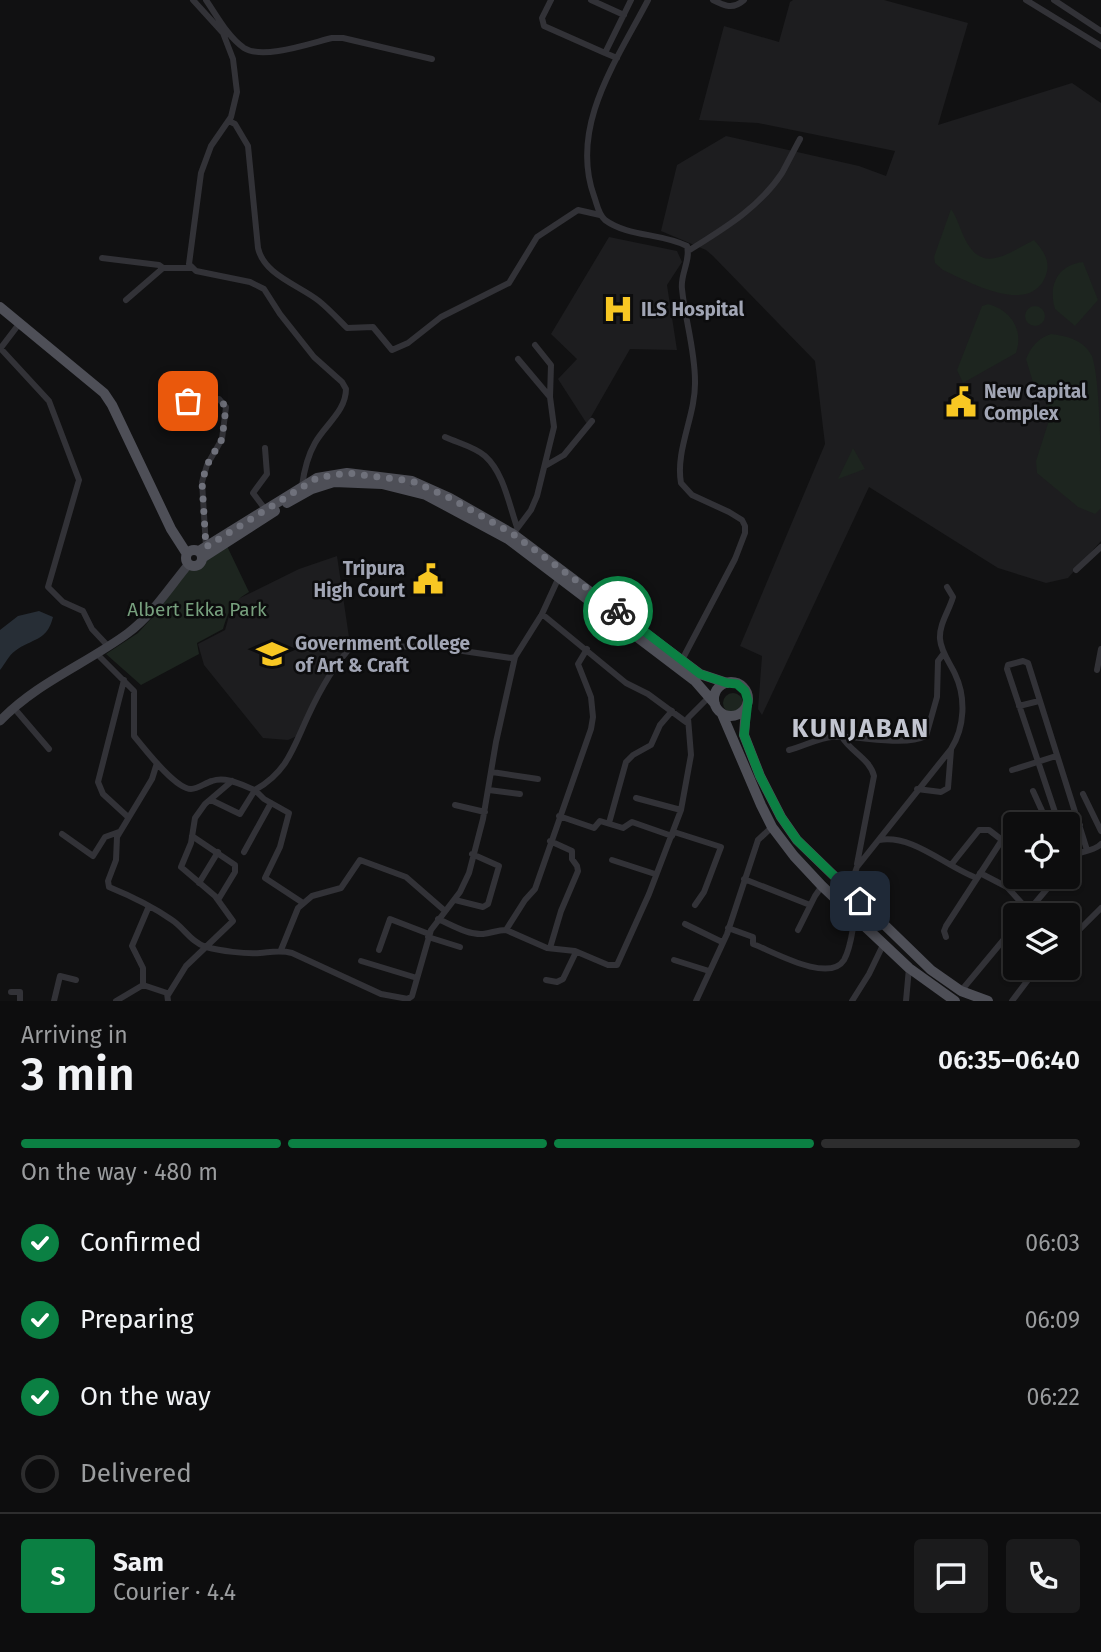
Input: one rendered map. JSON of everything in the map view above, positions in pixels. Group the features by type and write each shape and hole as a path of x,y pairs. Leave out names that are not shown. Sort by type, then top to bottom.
{"main road":[{"path":"0,307 104,393 171,529 193,567 199,565 203,552 265,509 317,478 347,473 412,481 515,531 700,674 737,684 745,691 748,701 744,735 760,776 781,817 797,840 931,970 961,991 988,1001"},
{"path":"187,559 191,550 203,552 312,489 334,482 411,489 508,539 695,681 722,714 772,827 794,856 883,945 909,968 955,1001"},
{"path":"712,700 715,693 727,683"},
{"path":"722,714 738,715 746,707"}],"street":[{"path":"191,268 188,259 201,173 211,146 229,121 236,100 233,59 223,33 193,0"},
{"path":"206,0 232,37 245,49 253,52 265,53 343,38 432,59"},
{"path":"551,0 542,18 544,26 617,58"},
{"path":"591,0 624,15"},
{"path":"605,53 631,0"},
{"path":"600,215 590,186 587,132 591,115 617,58 648,0"},
{"path":"713,0 730,7 744,0"},
{"path":"1026,0 1101,47"},
{"path":"1054,0 1101,31"},
{"path":"229,121 235,124 248,146 258,248 262,260 318,300 347,328 373,327 392,350 408,342 441,317 509,283 537,237 578,210 600,215 624,229 678,241 687,246 682,289 695,380 691,416 680,465 681,483 692,495 742,520 745,533 735,559 682,660"},
{"path":"688,251 735,221 757,202 780,175 800,139"},
{"path":"102,258 159,265 163,268 191,268 250,282 264,289 280,314 314,356 346,389 344,404 317,440 308,457 302,486"},
{"path":"126,300 163,268"},
{"path":"19,324 0,349 49,401 79,480 48,587 63,602 83,611 92,629 108,646"},
{"path":"515,531 531,510 554,427 550,397 551,365 535,345"},
{"path":"518,359 550,397"},
{"path":"170,396 195,402 219,399 226,407 222,439 207,465 202,482 203,552"},
{"path":"545,466 564,455 592,421"},
{"path":"445,437 478,452 491,463 503,486 515,531"},
{"path":"265,447 267,474 253,493 265,509"},
{"path":"1076,570 1101,547"},
{"path":"0,721 34,692 140,623 187,559"},
{"path":"157,763 152,779 119,832 116,860 107,884 109,887 149,906 173,921 195,942 205,946 256,953 281,950 395,1000 411,998 429,935 438,919 455,900 469,873 485,812 496,743 515,657 542,614 559,577"},
{"path":"857,867 951,749 958,736 963,700 957,677 940,641 940,631 953,597 947,587"},
{"path":"438,919 468,932 481,934 506,930 550,948 576,952 608,965 617,965 673,834 681,810 691,755 686,722 648,694 626,683 542,614"},
{"path":"211,800 240,814 255,790 271,779 290,758 309,714 334,669 352,646 429,646 515,657"},
{"path":"506,930 535,889 591,729 591,696 578,664 587,649"},
{"path":"1097,670 1101,649"},
{"path":"96,653 134,691 134,736 157,763 182,786 189,789 212,780 232,781 255,790 271,803 288,811 280,847 265,878 303,903"},
{"path":"789,750 827,737 902,739 926,736 937,697 938,661 944,653"},
{"path":"1055,812 1007,668 1023,660 1027,663 1075,812"},
{"path":"124,680 98,782 103,794 128,817"},
{"path":"686,722 712,700"},
{"path":"1019,706 1039,701"},
{"path":"14,708 49,749"},
{"path":"609,823 626,762 651,745 660,725 671,711"},
{"path":"842,737 850,749 870,765 874,776 857,867 849,890"},
{"path":"917,789 941,792 948,788 951,749"},
{"path":"1012,770 1056,756"},
{"path":"492,772 538,779"},
{"path":"143,985 168,998 186,966 233,921 218,900 181,867 195,818 232,781"},
{"path":"489,790 520,794"},
{"path":"1033,791 1043,812"},
{"path":"1083,794 1101,831"},
{"path":"636,798 681,810"},
{"path":"244,852 271,803"},
{"path":"455,805 485,812"},
{"path":"559,816 594,828 600,821 623,828 632,822 721,848 704,892 695,905"},
{"path":"1080,825 1087,850"},
{"path":"696,1001 729,928 758,840 772,827"},
{"path":"946,937 944,931 1002,841 985,828 979,830 951,865"},
{"path":"62,834 93,856 105,837 119,832"},
{"path":"192,836 233,862 236,868 218,900"},
{"path":"878,840 909,844 951,865 1007,887 1019,903"},
{"path":"550,841 572,851 572,859 578,871 561,911 550,948"},
{"path":"1080,852 1097,848 1101,844"},
{"path":"199,883 218,852"},
{"path":"455,900 483,907 488,904 499,866 472,854"},
{"path":"281,950 295,913 303,903 317,895 336,892 360,860 406,877 445,911"},
{"path":"612,860 655,874"},
{"path":"744,879 810,905"},
{"path":"798,930 822,886"},
{"path":"1035,903 1047,889"},
{"path":"143,985 143,968 132,946 149,906"},
{"path":"1080,929 1101,908"},
{"path":"729,928 753,937 752,944 806,965 830,969 844,960 855,917"},
{"path":"379,950 390,919 460,947"},
{"path":"685,924 722,942"},
{"path":"961,991 1003,940"},
{"path":"852,1001 883,945"},
{"path":"546,979 557,982 563,979 576,952"},
{"path":"674,960 709,971"},
{"path":"360,961 417,978"},
{"path":"905,1001 909,968"},
{"path":"54,1001 60,976 76,979"},
{"path":"1012,1001 1028,980"},
{"path":"116,1001 143,985"},
{"path":"11,992 20,992 20,1001"}],"shaded area":[{"name":"New Capital Complex","path":"884,0 968,23 938,125 1072,83 1101,103 1101,541 1068,578 1046,583 998,568 869,487 762,715 758,709 762,656 740,646 825,444 815,361 706,250 661,231 677,165 726,136 859,166 886,176 895,151 758,123 699,120 724,26 779,42 790,2"},
{"name":"ILS Hospital","path":"609,237 677,251 682,262 667,285 677,350 630,349 587,424 558,379 577,359 551,334"},
{"name":"Government College of Art & Craft","path":"337,556 350,644 297,736 288,740 263,738 204,665 198,644 225,630 238,599 299,569"},
{"path":"39,611 53,617 47,631 13,653 0,670 0,630 18,616"}],"green space":[{"path":"951,209 972,250 988,259 1005,255 1034,240 1048,265 1046,275 1038,287 1027,294 999,293 943,270 935,263 934,257"},
{"path":"1083,262 1098,300 1075,326 1055,309 1053,292 1061,272"},
{"path":"988,304 1003,311 1014,322 1018,336 1016,353 963,383 957,370 982,306"},
{"path":"1035,306 1042,309 1045,316 1042,323 1035,326 1028,323 1025,316 1028,309"},
{"path":"1051,334 1080,343 1092,356 1099,407 1101,452 1101,508 1095,514 1078,507 1037,473 1036,461 1051,414 1040,389 1035,389 1026,359 1042,338"},
{"path":"853,448 865,469 838,479"},
{"name":"Albert Ekka Park","path":"226,544 249,592 232,608 223,629 197,643 199,654 141,685 106,654 138,633 196,561"},
{"path":"733,693 740,696 743,703 740,710 733,713 726,710 723,703 726,696"}],"way so far":[{"path":"188,401 219,399 226,407 222,439 203,474 203,528 206,547 317,478 347,473 412,481 450,498 513,534 618,611"}],"place":[{"name":"ILS Hospital","path":"618,309"},
{"name":"New Capital Complex","path":"961,402"},
{"name":"Tripura High Court","path":"428,579"},
{"name":"Government College of Art & Craft","path":"272,654"}],"district":[{"name":"KUNJABAN","path":"861,728"}],"route":[{"path":"618,611 700,674 742,687 748,701 744,735 760,776 781,817 797,840 860,901"}]}
